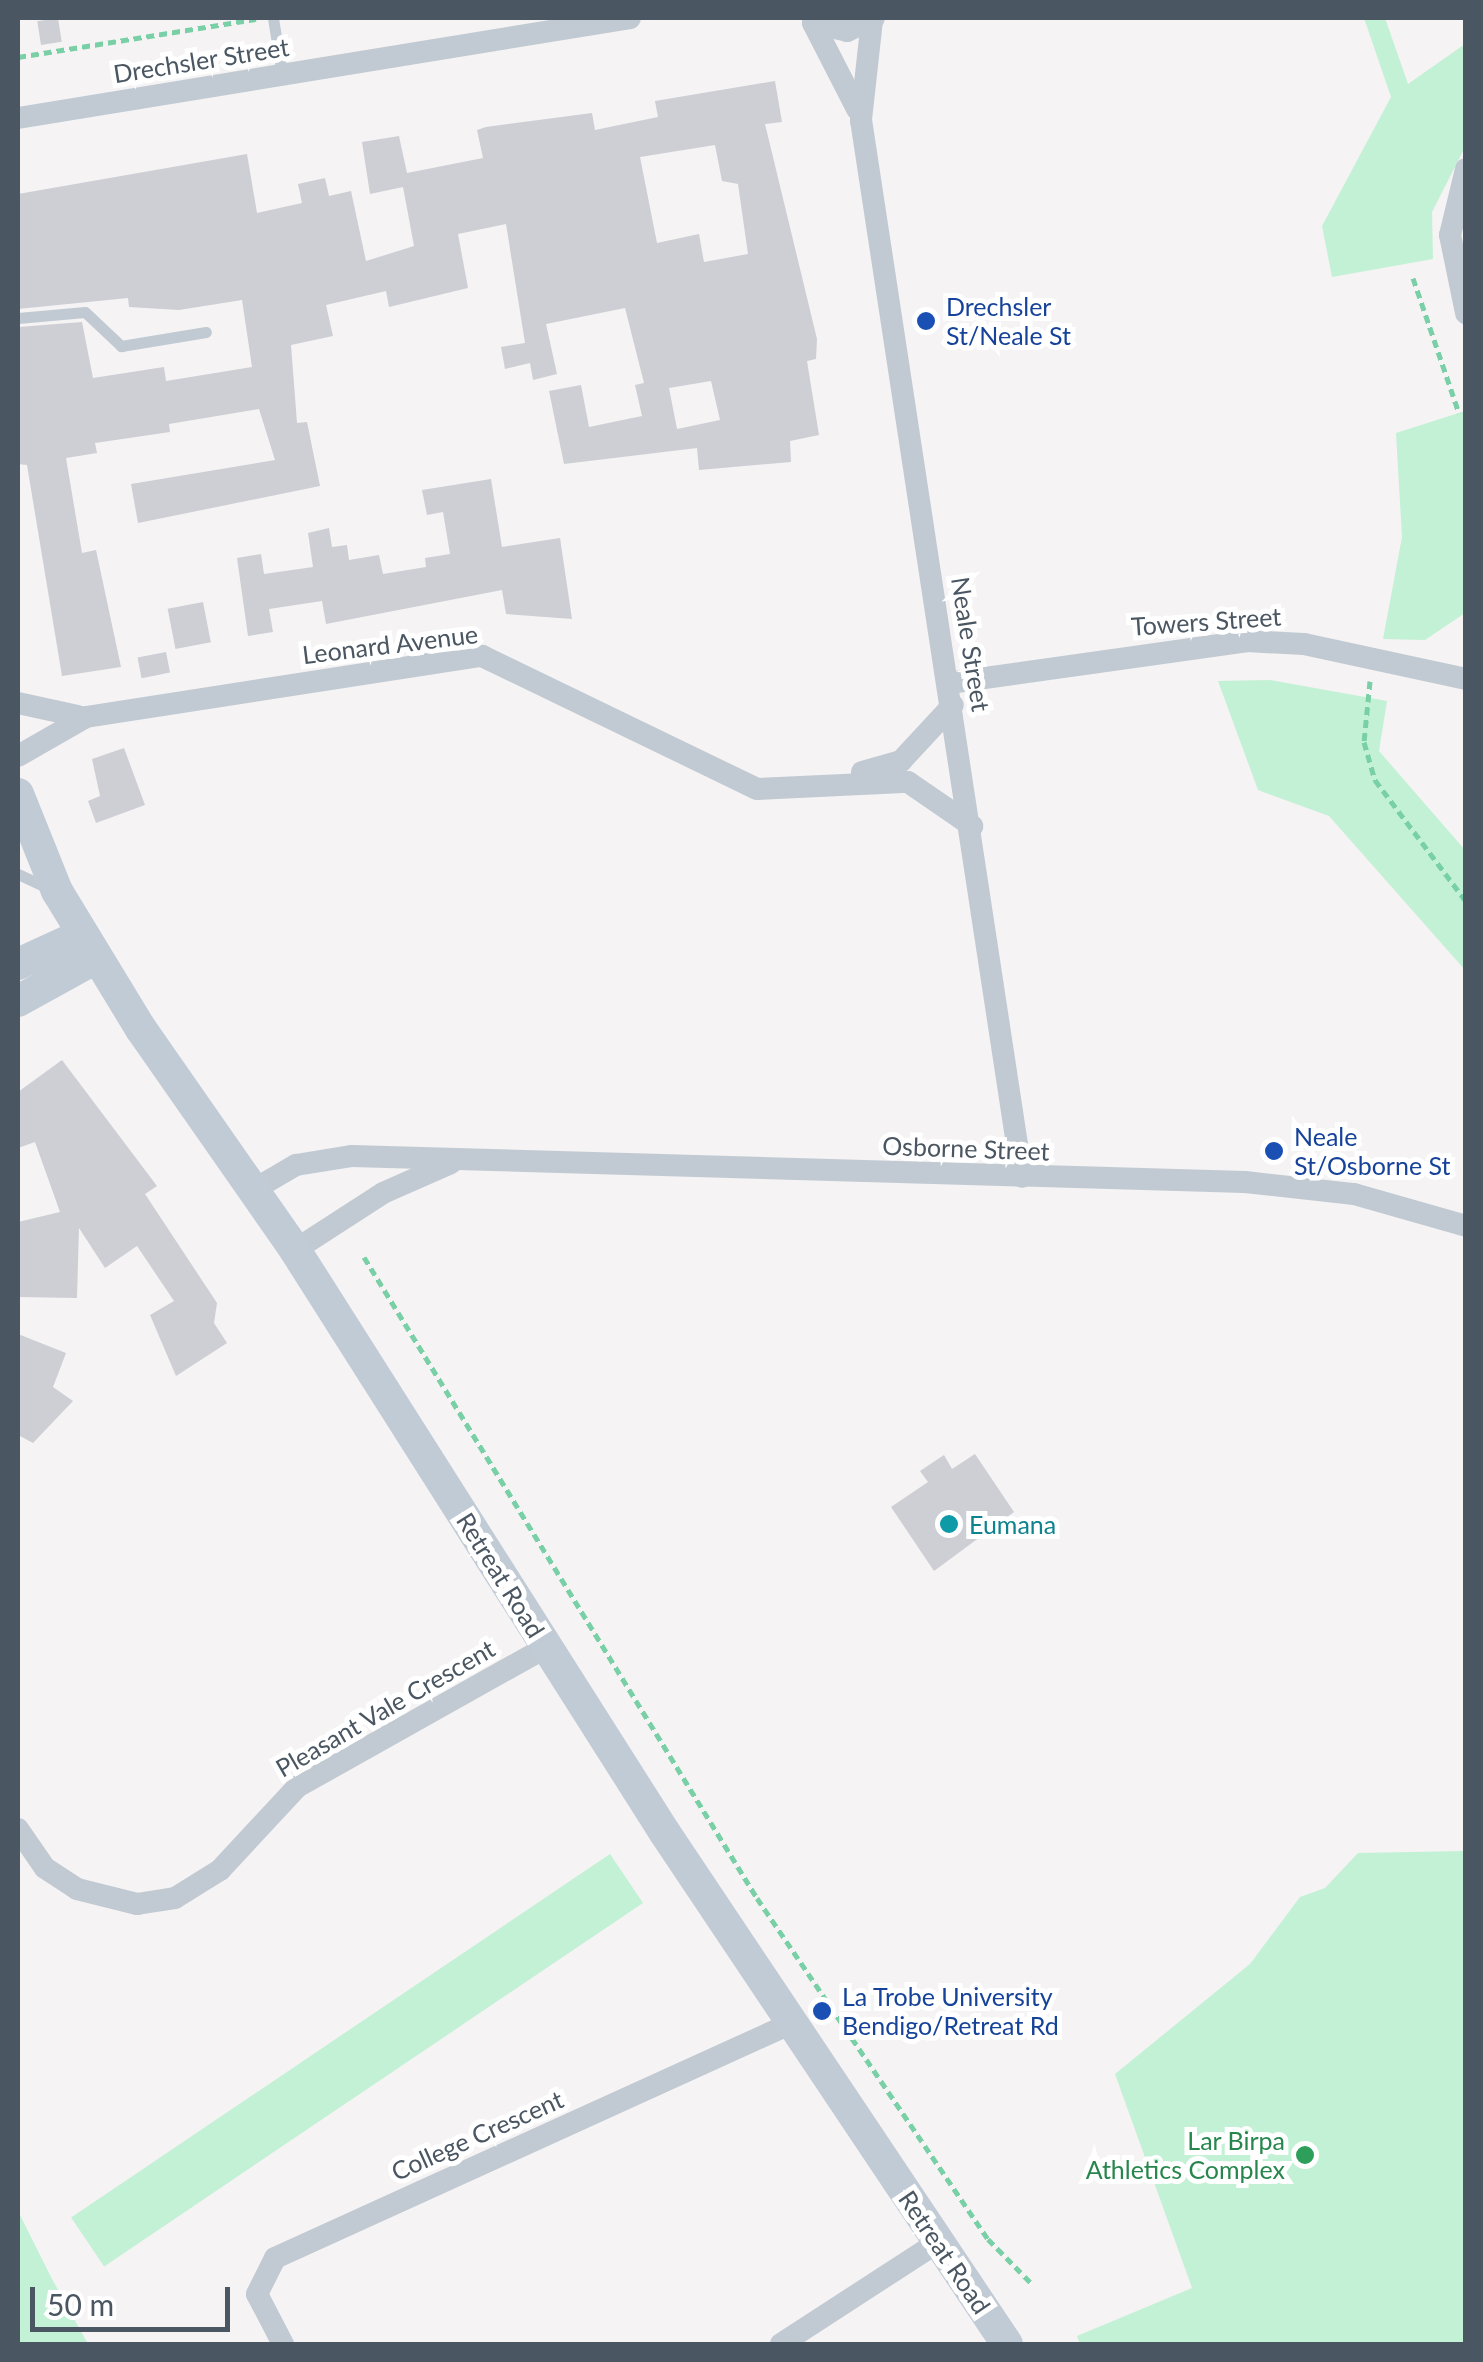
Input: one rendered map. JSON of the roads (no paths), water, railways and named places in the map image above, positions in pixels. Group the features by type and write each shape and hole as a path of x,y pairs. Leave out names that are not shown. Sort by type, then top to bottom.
{"street":[{"name":"Drechsler Street","path":"18,118 282,74 491,29 630,18"},
{"path":"808,20 848,31 873,19"},
{"name":"Neale Street","path":"873,19 861,120 972,826 1022,1177"},
{"name":"Neale Street","path":"808,20 861,120"},
{"path":"1466,169 1450,235 1466,313"},
{"name":"Towers Street","path":"951,694 1246,641 1375,658 1466,678"},
{"name":"Leonard Avenue","path":"18,703 86,716 482,656 757,788 852,780 914,783 972,826"},
{"name":"Leonard Avenue","path":"852,780 902,761 951,694"},
{"name":"Leonard Avenue","path":"18,756 86,716"},
{"name":"Retreat Road","path":"18,794 57,891 89,947 295,1250 546,1647 1006,2344"},
{"path":"18,964 89,947"},
{"path":"18,1001 89,947"},
{"name":"Osborne Street","path":"252,1190 322,1158 459,1160 1299,1186 1466,1226"},
{"name":"Osborne Street","path":"295,1250 384,1192 459,1160"},
{"name":"Pleasant Vale Crescent","path":"18,1829 45,1868 77,1889 114,1902 174,1898 220,1870 297,1787 546,1647"},
{"name":"College Crescent","path":"284,2344 257,2294 275,2258 792,2023"},
{"path":"781,2344 938,2242"}],"lane":[{"path":"270,18 282,74"},
{"path":"18,318 85,312 121,346 206,332"},
{"path":"18,874 57,891"}],"place":[{"name":"Drechsler St/Neale St","path":"926,321"},
{"name":"Neale St/Osborne St","path":"1274,1151"},
{"name":"Eumana","path":"949,1524"},
{"name":"La Trobe University Bendigo/Retreat Rd","path":"822,2011"},
{"name":"Lar Birpa Athletics Complex","path":"1305,2155"}]}
